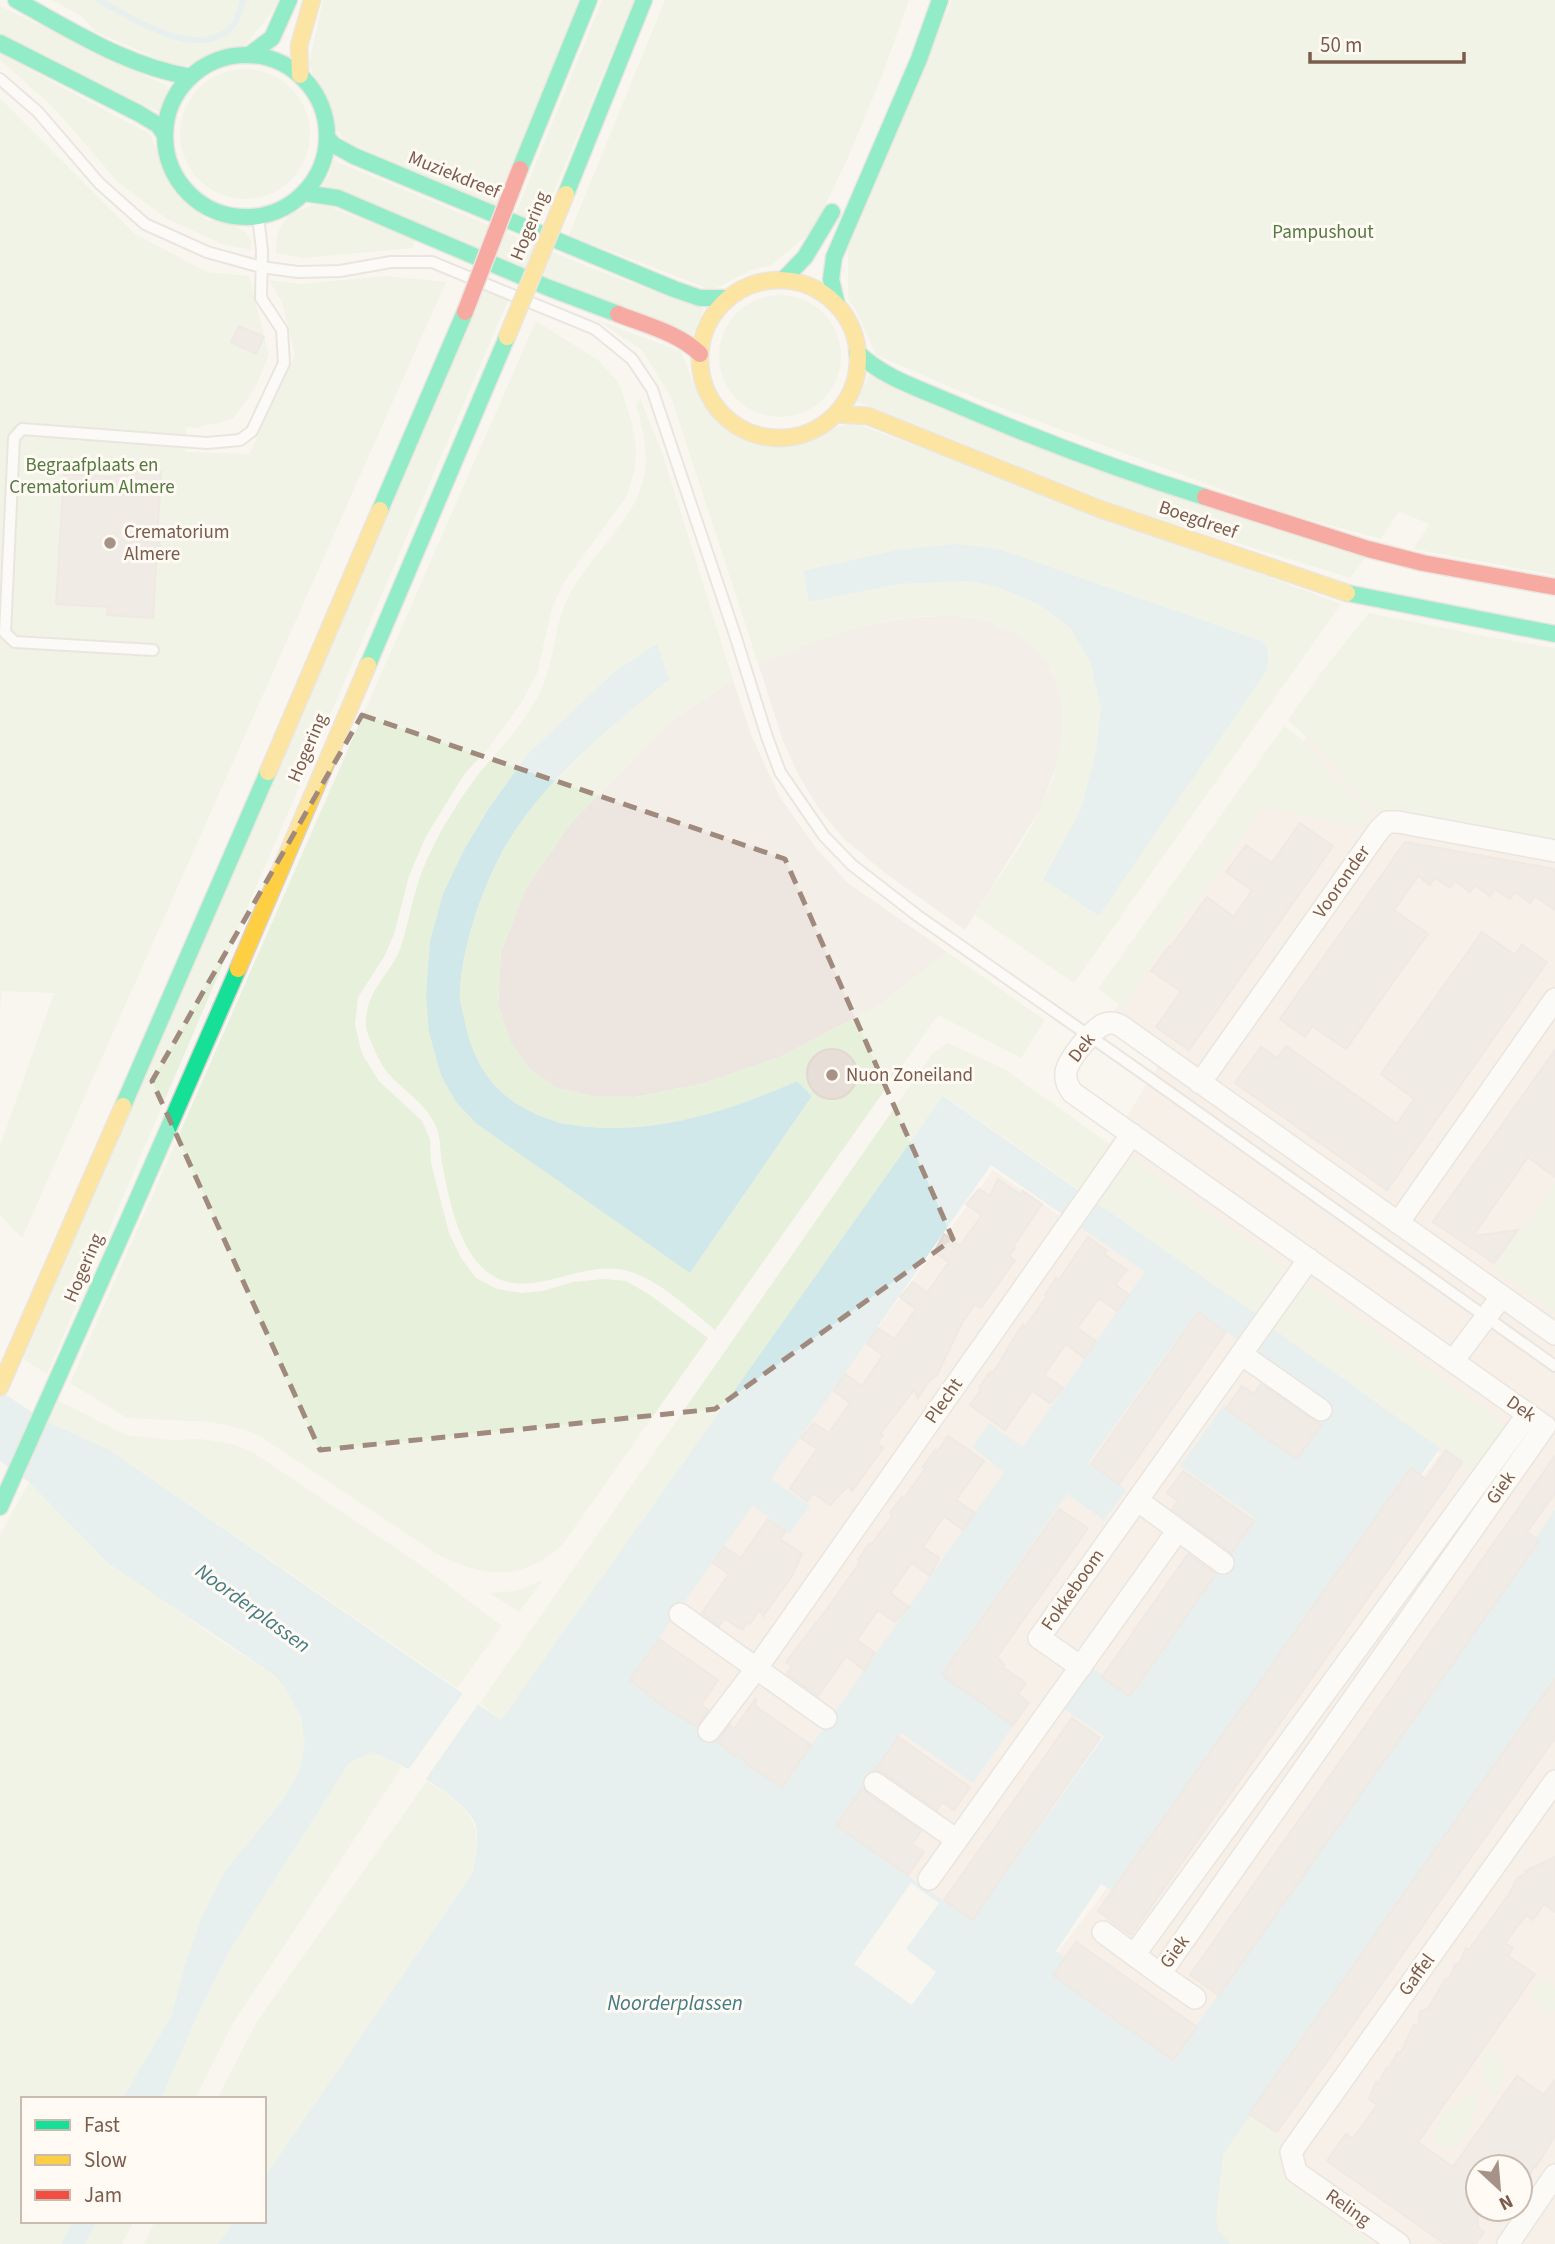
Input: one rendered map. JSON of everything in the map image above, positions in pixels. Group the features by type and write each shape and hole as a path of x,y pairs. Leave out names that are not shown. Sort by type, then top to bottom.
{"main road":[{"path":"16,0 124,57 167,74 191,77"},
{"path":"249,55 272,38 289,0"},
{"path":"300,75 296,49 312,0"},
{"name":"Hogering","path":"0,1387 235,850 465,312 589,0"},
{"name":"Hogering","path":"0,1507 70,1355 507,337 644,0"},
{"path":"837,305 831,279 834,257 894,121 940,0"},
{"path":"0,43 138,113 158,125 165,135"},
{"path":"249,55 267,57 300,75 321,103 327,138 322,165 304,193 279,210 258,216 235,216 213,210 194,197 179,180 165,149 165,135 168,115 177,95 191,77 208,65 228,57 249,55"},
{"name":"Muziekdreef","path":"327,138 354,156 674,289 700,298 725,298"},
{"path":"783,280 797,269 818,241 842,192"},
{"path":"304,193 326,195 360,208 549,288 674,336 700,354"},
{"path":"783,280 803,283 821,292 837,305 851,327 857,352 856,376 847,399 837,414 810,432 785,439 759,437 735,424 709,395 701,373 700,354 704,331 725,298 760,281 783,280"},
{"name":"Boegdreef","path":"857,352 869,364 893,377 1006,426 1119,470 1368,549 1423,563 1555,587"},
{"name":"Boegdreef","path":"837,414 868,416 1100,509 1342,592 1555,634"}],"street":[{"name":"Vooronder","path":"1200,1083 1387,822 1555,851"},
{"path":"1398,1223 1555,999"},
{"name":"Dek","path":"1543,1424 1073,1093 1066,1073 1068,1065 1089,1035 1099,1027 1114,1023 1555,1334"},
{"name":"Plecht","path":"709,1731 756,1669 1132,1134"},
{"name":"Fokkeboom","path":"1080,1667 1039,1638 1309,1259"},
{"path":"1453,1361 1502,1296"},
{"path":"1243,1351 1321,1410"},
{"name":"Giek","path":"1543,1424 1160,1974 1134,1955 1543,1424"},
{"path":"1137,1500 1223,1563"},
{"path":"929,1879 1178,1530"},
{"path":"680,1614 826,1718"},
{"name":"Gaffel","path":"1296,2172 1291,2152 1555,1781"},
{"path":"875,1783 957,1840"},
{"path":"1102,1932 1134,1955"},
{"path":"1160,1974 1195,1998"},
{"name":"Reling","path":"1296,2172 1399,2244"},
{"path":"1508,2244 1555,2175"}],"lane":[{"path":"0,79 38,112 99,183 145,224 206,252 261,267 298,272 340,271 391,262 432,262 595,329 632,359 652,388 780,772 824,836 852,865 879,887 1555,1366"},
{"path":"153,650 15,642 5,633 15,438 22,429 207,443 240,440 252,431 284,363 282,330 261,298 258,216"}],"highlighted area":[{"path":"362,715 785,859 953,1239 715,1409 320,1450 152,1081"}],"shaded area":[{"path":"954,615 988,621 1017,634 1042,653 1058,685 1063,716 1061,752 1041,808 965,930 885,873 844,839 819,809 798,774 783,741 758,663 833,635 869,625"},
{"path":"733,680 752,737 780,797 816,848 848,883 947,952 881,1004 780,1057 700,1084 636,1097 592,1096 557,1088 530,1069 511,1044 498,1004 501,952 525,890 571,823 670,722"},
{"path":"1339,690 1555,757 1555,1541 1185,2062 1044,1970 1440,1454 1350,1392 967,1925 833,1819 793,1781 629,1670 993,1170 1063,1218 1168,1050 1111,1016"},
{"path":"1555,1653 1555,2244 1155,2244"}],"green space":[{"path":"51,0 281,0 245,46 224,49 186,66 176,67 96,32 80,15"},
{"path":"323,0 582,0 496,207 346,142 336,129 332,109 314,80 309,63"},
{"path":"602,0 634,0 540,225 515,215"},
{"path":"665,0 909,0 848,158 813,230 772,265 751,270 719,287 709,289 569,235"},
{"name":"Pampushout","path":"952,0 1555,0 1555,575 1413,549 1430,524 1399,512 1381,539 1285,513 978,399 876,355 856,310 848,299 848,250"},
{"path":"0,6 169,87 159,112 0,35"},
{"path":"0,54 150,134 171,186 206,220 226,222 246,232 251,241 251,250 222,244 167,219 119,183 52,106 0,60"},
{"path":"245,69 270,74 291,88 305,109 310,134 305,159 291,180 270,194 245,199 220,194 199,180 185,159 180,134 185,109 199,88 220,74"},
{"name":"Begraafplaats en Crematorium Almere","path":"0,98 135,234 207,272 249,276 269,355 255,388 233,419 196,428 186,427 185,452 249,454 295,355 282,302 269,280 301,284 385,276 446,282 22,1238 0,1215 0,1146 54,993 2,991 0,1011"},
{"path":"333,160 591,268 704,309 692,336 322,184 329,176"},
{"path":"314,205 330,207 414,240 413,248 304,258 276,253 278,234 285,220 297,211"},
{"path":"489,279 513,289 47,1374 23,1359"},
{"path":"780,295 803,300 823,313 836,333 841,356 836,379 823,399 803,412 780,417 757,412 737,399 724,379 719,356 724,333 737,313 757,300"},
{"path":"595,319 680,351 698,395 709,413 731,432 756,444 799,444 839,426 854,423 1341,604 1074,983 973,914 1023,840 1050,786 1062,729 1060,699 1054,676 1046,662 1031,645 1004,628 984,620 928,616 878,623 829,637 758,663 671,397 642,350","holes":["956,544 999,549 1259,640 1269,651 1267,670 1099,916 1043,878 1081,809 1096,751 1101,708 1090,661 1070,628 1040,605 998,587 969,581 900,584 809,602 935,546"]},
{"path":"536,321 598,360 619,383 632,423 636,447 635,468 627,496 564,582 552,608 537,674 521,703 488,749 465,773 426,836 409,876 394,934 384,957 358,997 355,1025 362,1054 379,1081 422,1121 430,1139 431,1163 449,1233 461,1258 476,1278 497,1289 521,1293 543,1291 573,1282 604,1279 626,1281 650,1295 708,1338 563,1544 535,1564 506,1572 490,1572 442,1557 261,1437 246,1430 212,1422 127,1418 70,1383"},
{"path":"870,374 1366,557 1350,578 1122,507 856,401"},
{"path":"640,398 663,455 733,680 670,722 571,823 525,890 501,952 498,1004 511,1044 530,1069 557,1088 592,1096 637,1097 700,1084 780,1057 881,1004 947,952 1045,1020 1021,1058 938,1015 715,1330 652,1281 628,1271 610,1268 591,1270 536,1282 518,1283 501,1280 485,1270 467,1248 456,1220 434,1122 423,1106 387,1072 366,1027 369,1003 400,949 421,875 440,833 470,786 534,703 545,680 561,616 571,592 637,497 646,460 636,405","holes":["669,680 566,769 514,832 494,867 471,930 465,951 460,997 473,1050 489,1078 511,1100 525,1109 560,1123 626,1128 684,1120 742,1103 797,1081 812,1096 690,1273 441,1075 465,850 489,808 526,756"]},
{"path":"1369,613 1555,648 1555,840 1388,808 1376,812 1288,720 1320,674"},
{"path":"1284,726 1311,747 1332,776 1372,817 1363,828 1263,806 1123,1007 1098,989"},
{"path":"948,1043 1006,1070 1111,1145 1081,1191 944,1096 501,1720 480,1703 932,1054"},
{"path":"1127,1156 1287,1269 1256,1314 1095,1201"},
{"path":"1555,1183 1555,1311 1494,1268"},
{"path":"1302,1280 1506,1425 1470,1473 1440,1448 1270,1325"},
{"path":"57,1400 126,1435 169,1440 201,1439 232,1444 254,1453 415,1561 502,1626 457,1688 108,1449 47,1422"},
{"path":"29,1482 95,1550 213,1636 274,1675 285,1687 295,1705 305,1731 305,1753 299,1772 282,1801 225,1871 201,1919 171,2017 123,2097 21,2097 21,2223 133,2223 122,2244 0,2244 0,1535"},
{"path":"543,1580 519,1612 489,1593 515,1591"},
{"path":"372,1752 393,1760 402,1767 232,2025 196,2097 162,2097 228,1953 349,1763"},
{"path":"427,1781 454,1799 470,1817 475,1828 476,1856 472,1874 266,2175 266,2097 218,2097 256,2023"},
{"path":"1547,1977 1555,1989 1555,2011 1547,2014 1533,1999 1536,1986"},
{"path":"1489,2053 1497,2054 1503,2069 1501,2084 1495,2094 1486,2082 1482,2069 1483,2058"},
{"path":"1476,2093 1479,2100 1467,2131 1454,2147 1440,2146 1433,2138 1438,2123 1454,2105"},
{"path":"1250,2116 1287,2142 1281,2152 1281,2176 1287,2184 1372,2244 1230,2244 1218,2230 1216,2217 1223,2154"},
{"path":"154,2223 233,2223 218,2244 144,2244"}],"water":[{"path":"956,544 999,549 1259,640 1267,649 1267,670 1099,916 1043,879 1081,809 1096,751 1101,708 1090,661 1070,628 1040,605 998,587 969,581 900,584 809,602 803,571 898,550"},
{"path":"657,644 669,680 566,769 530,810 504,849 494,867 471,930 465,951 460,997 473,1050 489,1078 511,1100 525,1109 560,1123 626,1128 684,1120 742,1103 797,1081 812,1096 690,1273 477,1124 456,1102 441,1075 429,1032 426,996 430,942 443,894 464,850 489,808 526,756 613,673"},
{"name":"Noorderplassen","path":"943,1096 1256,1314 1255,1316 1440,1448 1124,1899 1101,1884 1056,1951 1185,2042 1555,1510 1555,1689 1223,2154 1216,2217 1218,2230 1230,2244 218,2244 233,2223 266,2223 266,2175 472,1874 477,1850 476,1826 471,1815 447,1793 398,1764 372,1752 349,1763 228,1953 162,2097 123,2097 171,2017 201,1919 225,1871 282,1801 299,1772 305,1744 301,1718 285,1687 274,1675 108,1563 29,1482 0,1461 0,1391 47,1422 108,1449 501,1720","holes":["991,1165 1145,1272 1023,1447 989,1423 972,1447 1004,1472 782,1787 629,1680 753,1505 790,1533 810,1506 771,1479","1197,1311 1332,1406 1298,1455 1224,1405 1180,1466 1255,1518 1133,1694 1092,1668 1064,1709 1104,1736 972,1921 836,1825 901,1733 973,1783 1015,1723 943,1672 1067,1494 1104,1520 1126,1490 1088,1463"]}],"pier":[{"path":"465,1690 481,1700 423,1783 406,1773"},
{"path":"911,1883 939,1903 906,1949 936,1972 912,2005 854,1964"}],"building":[{"path":"239,326 264,337 256,354 231,342"},
{"name":"Crematorium Almere","path":"116,469 161,472 158,524 160,546 153,618 107,615 108,607 56,604 64,474 115,477"},
{"path":"1300,823 1333,846 1189,1050 1156,1027 1181,991 1151,971 1207,897 1234,917 1252,890 1226,872 1246,845 1272,863"},
{"path":"1405,842 1555,869 1555,910 1535,896 1530,903 1515,892 1510,899 1495,889 1490,896 1475,885 1470,892 1455,881 1450,888 1435,878 1430,885 1418,876 1394,910 1428,934 1346,1049 1312,1026 1305,1037 1280,1019"},
{"path":"1482,932 1515,955 1522,945 1547,962 1387,1190 1235,1083 1261,1047 1277,1058 1286,1046 1397,1124 1414,1099 1381,1074"},
{"name":"Nuon Zoneiland","path":"832,1049 850,1056 857,1074 850,1092 832,1099 814,1092 807,1074 814,1056"},
{"path":"1555,1050 1555,1177 1528,1157 1473,1236 1518,1230 1494,1263 1433,1222"},
{"path":"998,1179 1021,1195 1023,1191 1042,1204 1013,1247 1015,1248 1009,1256 1015,1260 981,1308 975,1304 962,1323 937,1375 929,1381 918,1398 914,1390 880,1434 883,1435 877,1443 883,1448 852,1491 849,1485 830,1505 813,1493 807,1501 790,1488 817,1449 801,1438 814,1423 829,1433 850,1403 834,1391 845,1374 862,1386 883,1355 867,1344 873,1334 878,1328 895,1339 916,1309 900,1297 913,1282 927,1293 949,1262 934,1252 944,1234 960,1246 982,1215 966,1204 979,1189 990,1196"},
{"path":"1088,1237 1107,1251 1104,1254 1127,1270 1115,1284 1129,1295 1117,1311 1099,1298 1077,1328 1096,1341 1090,1351 1084,1358 1066,1344 1044,1375 1063,1388 1050,1403 1032,1391 1005,1430 970,1405 1017,1333 1023,1325 1025,1327 1056,1278 1059,1280"},
{"path":"1198,1312 1226,1332 1119,1484 1091,1464"},
{"path":"1261,1384 1321,1425 1297,1459 1226,1409 1242,1386 1254,1394"},
{"path":"948,1436 984,1461 956,1500 975,1513 963,1530 944,1516 923,1547 939,1558 930,1576 912,1563 890,1593 909,1607 895,1622 878,1610 857,1640 875,1653 864,1670 846,1656 818,1696 787,1674 792,1666 786,1662 827,1609 860,1562 858,1560 869,1544 871,1545 893,1515 890,1513 926,1468 923,1467 929,1458 935,1450 937,1452"},
{"path":"1446,1450 1462,1462 1131,1935 1098,1911 1411,1468 1426,1479"},
{"path":"1555,1456 1555,1493 1527,1532 1539,1541 1219,1995 1190,1975"},
{"path":"1183,1471 1254,1521 1231,1553 1172,1509 1178,1501 1167,1493"},
{"path":"1059,1509 1088,1528 997,1657 1004,1665 1002,1667 1026,1683 1018,1694 1029,1703 1013,1725 942,1675"},
{"path":"768,1519 786,1531 780,1539 802,1554 792,1576 763,1616 760,1609 750,1624 747,1623 742,1630 724,1618 719,1626 702,1613 729,1574 713,1563 724,1547 741,1558"},
{"path":"1188,1554 1216,1574 1130,1696 1102,1677"},
{"path":"659,1639 718,1680 701,1705 708,1710 697,1727 630,1680"},
{"path":"1555,1679 1555,1738 1277,2132 1249,2114"},
{"path":"756,1698 755,1706 811,1745 782,1787 717,1741 730,1725 734,1729"},
{"path":"1072,1718 1100,1738 972,1920 944,1900"},
{"path":"898,1737 970,1787 954,1810 942,1802 937,1810 882,1772 875,1770"},
{"path":"863,1788 921,1831 912,1844 924,1852 908,1875 836,1825"},
{"path":"1555,1857 1555,1912 1544,1904 1533,1920 1526,1915 1505,1943 1513,1948 1508,1956 1535,1974 1418,2142 1453,2167 1517,2076 1544,2095 1555,2080 1555,2136 1536,2167 1534,2153 1464,2153 1464,2223 1478,2223 1478,2227 1484,2232 1475,2244 1445,2244 1327,2161 1346,2134 1353,2139 1377,2105 1369,2099 1376,2082 1378,2084 1398,2052 1400,2054 1414,2025 1418,2027 1420,2012 1428,2008 1445,1980 1450,1977 1455,1965 1460,1962 1466,1948 1469,1950 1509,1894 1517,1878 1527,1873 1525,1871"},
{"path":"1076,1942 1197,2027 1173,2060 1053,1975"}],"waterway":[{"path":"99,0 166,34 202,40 219,36 233,25 243,0"},
{"path":"73,2244 84,2223"}],"traffic: fast":[{"path":"16,0 122,56 144,65 191,77"},
{"path":"249,55 272,38 289,0"},
{"path":"520,169 589,0"},
{"path":"566,194 644,0"},
{"path":"837,305 831,279 834,257 919,59 940,0"},
{"path":"0,43 138,113 158,125 165,135"},
{"path":"246,55 277,61 303,79 321,105 327,136 321,167 303,193 277,211 246,217 215,211 189,193 171,167 165,136 171,105 189,79 215,61 246,55"},
{"path":"327,138 354,156 674,289 700,298 725,298"},
{"path":"304,193 338,198 549,288 618,314"},
{"path":"783,280 805,257 832,212"},
{"path":"380,510 465,312"},
{"path":"368,665 507,337"},
{"path":"857,352 889,375 913,387 1108,465 1205,497"},
{"path":"1347,593 1555,634"},
{"path":"123,1106 268,772"},
{"path":"0,1507 238,969"}],"traffic: slow":[{"path":"300,75 299,46 312,0"},
{"path":"507,337 566,194"},
{"path":"779,280 809,286 835,303 852,329 858,359 852,389 835,415 809,432 779,438 749,432 723,415 706,389 700,359 706,329 723,303 749,286 779,280"},
{"path":"837,414 868,416 1100,509 1347,593"},
{"path":"268,772 380,510"},
{"path":"238,969 368,665"},
{"path":"0,1387 123,1106"}],"traffic: jam":[{"path":"465,312 520,169"},
{"path":"618,314 672,335 700,354"},
{"path":"1205,497 1368,549 1423,563 1555,587"}],"place":[{"name":"Crematorium Almere","path":"110,543"},
{"name":"Nuon Zoneiland","path":"832,1075"}]}
